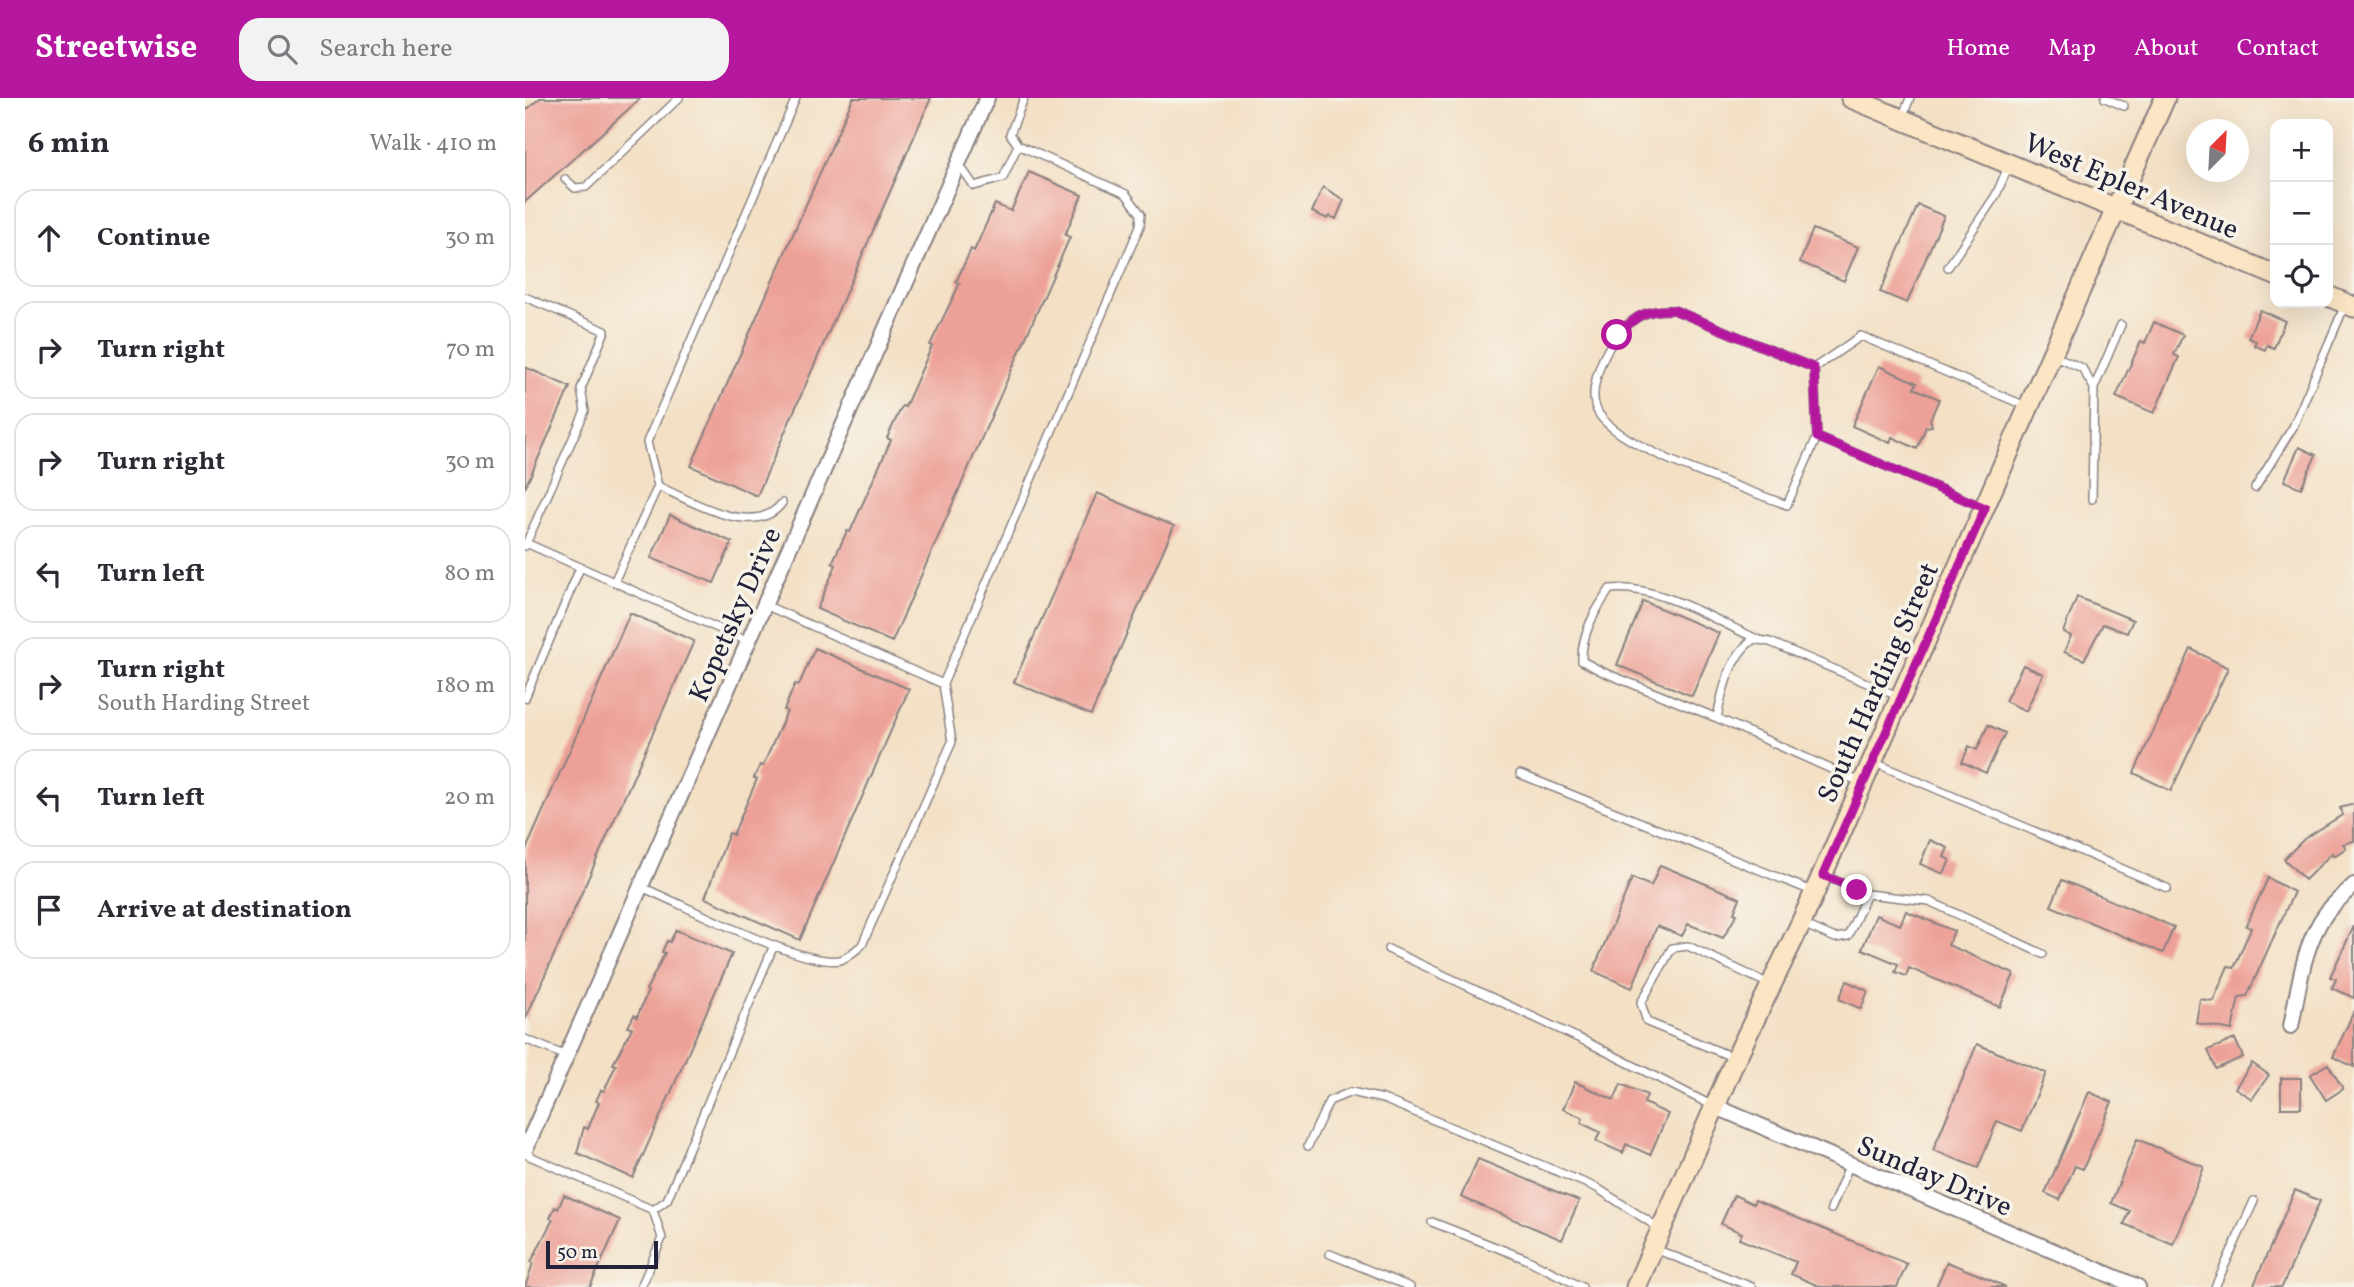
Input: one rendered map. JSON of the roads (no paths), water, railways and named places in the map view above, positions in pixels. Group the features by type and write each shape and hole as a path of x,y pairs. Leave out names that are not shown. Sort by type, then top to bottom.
{"street":[{"name":"Kopetsky Drive","path":"525,1152 987,98"},
{"name":"West Epler Avenue","path":"1851,98 2270,273"},
{"name":"South Harding Street","path":"1636,1287 1735,1058 1819,884 2165,98"},
{"path":"2291,1026 2303,971 2318,928 2327,913 2354,885"},
{"name":"Sunday Drive","path":"1714,1106 2113,1282 2138,1287"}],"lane":[{"path":"565,179 575,187 586,187 679,98"},
{"path":"614,582 658,486 647,442 796,98"},
{"path":"641,887 774,945 820,960 842,960 862,945 952,741 943,684 1140,226 1141,214 1126,194 1018,145 1010,134 1024,98"},
{"path":"1902,119 1910,98"},
{"path":"2105,98 2124,106"},
{"path":"958,163 974,186 989,184 1003,178 1018,145"},
{"path":"1948,267 1996,195 2009,164"},
{"path":"525,297 605,331 581,389 585,411 526,545 749,642"},
{"path":"2255,488 2293,427 2342,303"},
{"path":"1651,309 1674,310 1814,368 1817,437 1787,505 1680,463 1625,437 1609,426 1597,411 1595,383 1607,350 1630,322 1651,309"},
{"path":"2092,499 2094,388 2121,326"},
{"path":"1814,368 1861,336 2029,407"},
{"path":"2052,354 2083,368 2094,388"},
{"path":"1817,437 1985,508"},
{"path":"658,486 734,518 767,515 777,510 782,503"},
{"path":"525,698 580,568"},
{"path":"1759,640 1655,594 1628,587 1609,589 1587,629 1582,661 1863,784"},
{"path":"765,604 943,684"},
{"path":"1717,718 1721,695 1741,648 1754,639 1770,642 1901,698"},
{"path":"1873,762 2167,888"},
{"path":"1520,774 1819,884 1867,894 1929,901 2043,954"},
{"path":"1801,923 1835,938 1849,936 1867,894"},
{"path":"653,1210 667,1200 774,945"},
{"path":"1735,1058 1647,1022 1641,1003 1672,948 1688,946 1769,984"},
{"path":"1388,949 1591,1044 1714,1106"},
{"path":"525,1039 566,1056"},
{"path":"1308,1146 1329,1101 1351,1092 1373,1097 1597,1188 1662,1230"},
{"path":"525,1152 653,1210 662,1238 641,1287"},
{"path":"1831,1209 1849,1166"},
{"path":"2215,1287 2254,1201"},
{"path":"1432,1222 1526,1259 1582,1287"},
{"path":"1654,1248 1752,1287"},
{"path":"1330,1254 1410,1287"}]}
